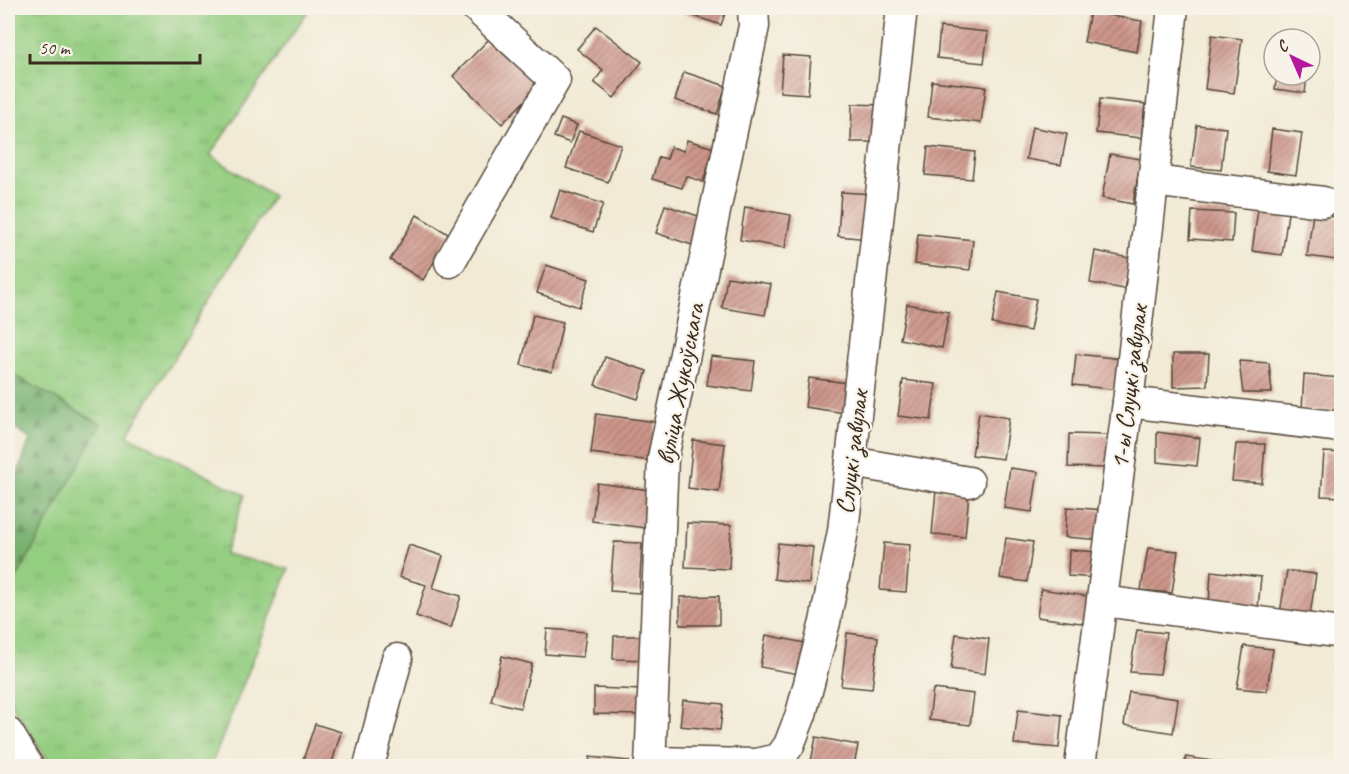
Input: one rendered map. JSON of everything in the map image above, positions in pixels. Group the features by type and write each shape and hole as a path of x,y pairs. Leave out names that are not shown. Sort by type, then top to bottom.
{"street":[{"path":"450,262 555,80 477,8"},
{"name":"вуліца Жукоўскага","path":"650,764 663,458 754,26 753,8"},
{"name":"Слуцкі завулак","path":"650,764 756,764 779,759 789,745 801,714 825,622 843,531 902,8"},
{"name":"1-ы Слуцкі завулак","path":"1080,766 1128,402 1173,8"},
{"path":"1154,181 1323,201"},
{"path":"1128,402 1341,428"},
{"path":"851,462 969,482"},
{"path":"1103,601 1341,633"},
{"path":"369,766 397,659"},
{"path":"8,733 28,766"}],"green space":[{"path":"8,8 310,8 210,155 273,196 127,435 245,495 225,554 289,569 211,766 52,766 8,699 8,594 101,424 8,372"},
{"path":"8,372 101,424 8,594 8,501 30,439 8,424"}],"building":[{"path":"680,8 727,8 721,25 679,11"},
{"path":"1090,12 1142,21 1137,52 1084,42"},
{"path":"596,26 642,62 614,98 594,82 603,70 577,49"},
{"path":"940,27 988,32 984,63 937,58"},
{"path":"1212,35 1242,39 1234,93 1205,89"},
{"path":"492,36 541,84 502,124 453,76"},
{"path":"783,55 811,57 808,94 780,92"},
{"path":"684,72 726,86 717,114 675,100"},
{"path":"932,81 986,87 981,123 928,117"},
{"path":"1275,87 1306,87 1305,93 1275,89"},
{"path":"1100,99 1145,104 1141,138 1096,133"},
{"path":"852,104 881,105 881,142 851,142"},
{"path":"561,119 577,125 570,143 554,137"},
{"path":"1197,125 1226,128 1221,170 1191,167"},
{"path":"1032,127 1067,134 1061,165 1026,159"},
{"path":"1272,129 1302,133 1296,175 1267,171"},
{"path":"579,131 621,145 608,182 566,168"},
{"path":"687,140 714,148 703,182 686,176 682,188 652,179 659,157 667,159 671,147 684,151"},
{"path":"928,147 975,152 972,179 925,175"},
{"path":"1110,154 1141,159 1133,204 1102,198"},
{"path":"560,190 603,204 593,232 551,218"},
{"path":"841,192 873,194 869,239 838,236"},
{"path":"665,205 707,219 698,247 656,233"},
{"path":"745,207 791,215 785,248 740,240"},
{"path":"1258,209 1288,213 1282,255 1252,251"},
{"path":"1192,211 1234,213 1232,242 1190,239"},
{"path":"1313,214 1342,218 1337,260 1307,256"},
{"path":"417,215 450,235 423,280 390,260"},
{"path":"918,234 973,240 970,270 915,264"},
{"path":"1095,251 1130,258 1124,289 1090,283"},
{"path":"546,265 589,279 579,307 537,293"},
{"path":"727,277 771,284 765,315 722,308"},
{"path":"998,292 1036,299 1030,331 992,324"},
{"path":"907,304 949,312 942,348 900,339"},
{"path":"533,315 563,322 552,372 521,365"},
{"path":"1076,354 1123,359 1119,390 1073,385"},
{"path":"1173,354 1209,354 1207,386 1173,387"},
{"path":"711,356 755,361 751,391 707,385"},
{"path":"605,357 647,371 638,399 595,385"},
{"path":"1239,361 1269,363 1272,393 1243,393"},
{"path":"1304,375 1342,378 1342,411 1302,410"},
{"path":"809,378 856,384 852,414 805,407"},
{"path":"903,380 936,384 931,420 898,416"},
{"path":"979,413 1009,418 1003,459 972,455"},
{"path":"596,414 656,422 651,461 591,453"},
{"path":"1157,432 1200,438 1197,466 1157,462"},
{"path":"1069,434 1109,435 1108,468 1068,467"},
{"path":"693,440 725,444 719,492 688,488"},
{"path":"1236,444 1265,444 1262,483 1232,481"},
{"path":"1324,452 1342,453 1342,497 1321,496"},
{"path":"1010,468 1038,472 1032,512 1004,508"},
{"path":"597,483 650,490 645,528 592,521"},
{"path":"936,490 969,493 965,537 932,534"},
{"path":"1067,507 1105,510 1103,540 1065,537"},
{"path":"687,523 731,525 729,569 685,567"},
{"path":"1006,538 1033,542 1027,582 1000,578"},
{"path":"614,542 642,543 639,593 610,591"},
{"path":"778,543 813,547 809,584 774,579"},
{"path":"884,543 910,545 906,592 880,590"},
{"path":"409,545 443,556 433,588 461,596 451,628 416,616 426,585 399,577"},
{"path":"1148,548 1178,551 1172,593 1141,590"},
{"path":"1069,550 1099,552 1097,578 1068,576"},
{"path":"1211,571 1261,577 1258,608 1209,604"},
{"path":"1287,571 1316,574 1310,616 1280,613"},
{"path":"1041,589 1093,597 1088,624 1037,617"},
{"path":"719,596 719,625 680,625 680,597"},
{"path":"547,629 586,632 583,657 545,654"},
{"path":"1137,630 1166,633 1160,674 1130,672"},
{"path":"847,633 878,637 872,689 841,686"},
{"path":"956,634 989,639 985,674 951,669"},
{"path":"766,635 810,644 804,675 760,667"},
{"path":"614,636 646,636 646,660 613,659"},
{"path":"1244,646 1273,649 1267,691 1237,688"},
{"path":"502,656 532,664 520,708 491,701"},
{"path":"594,688 643,690 642,715 594,714"},
{"path":"933,689 974,694 970,725 929,720"},
{"path":"1129,692 1178,699 1173,733 1124,725"},
{"path":"683,700 723,704 720,730 680,726"},
{"path":"1018,710 1062,715 1059,748 1014,744"},
{"path":"315,724 341,732 331,766 303,760"},
{"path":"816,737 858,745 854,766 810,766"},
{"path":"590,757 629,761 629,766 589,766"},
{"path":"1186,757 1219,762 1218,766 1184,766"}]}
